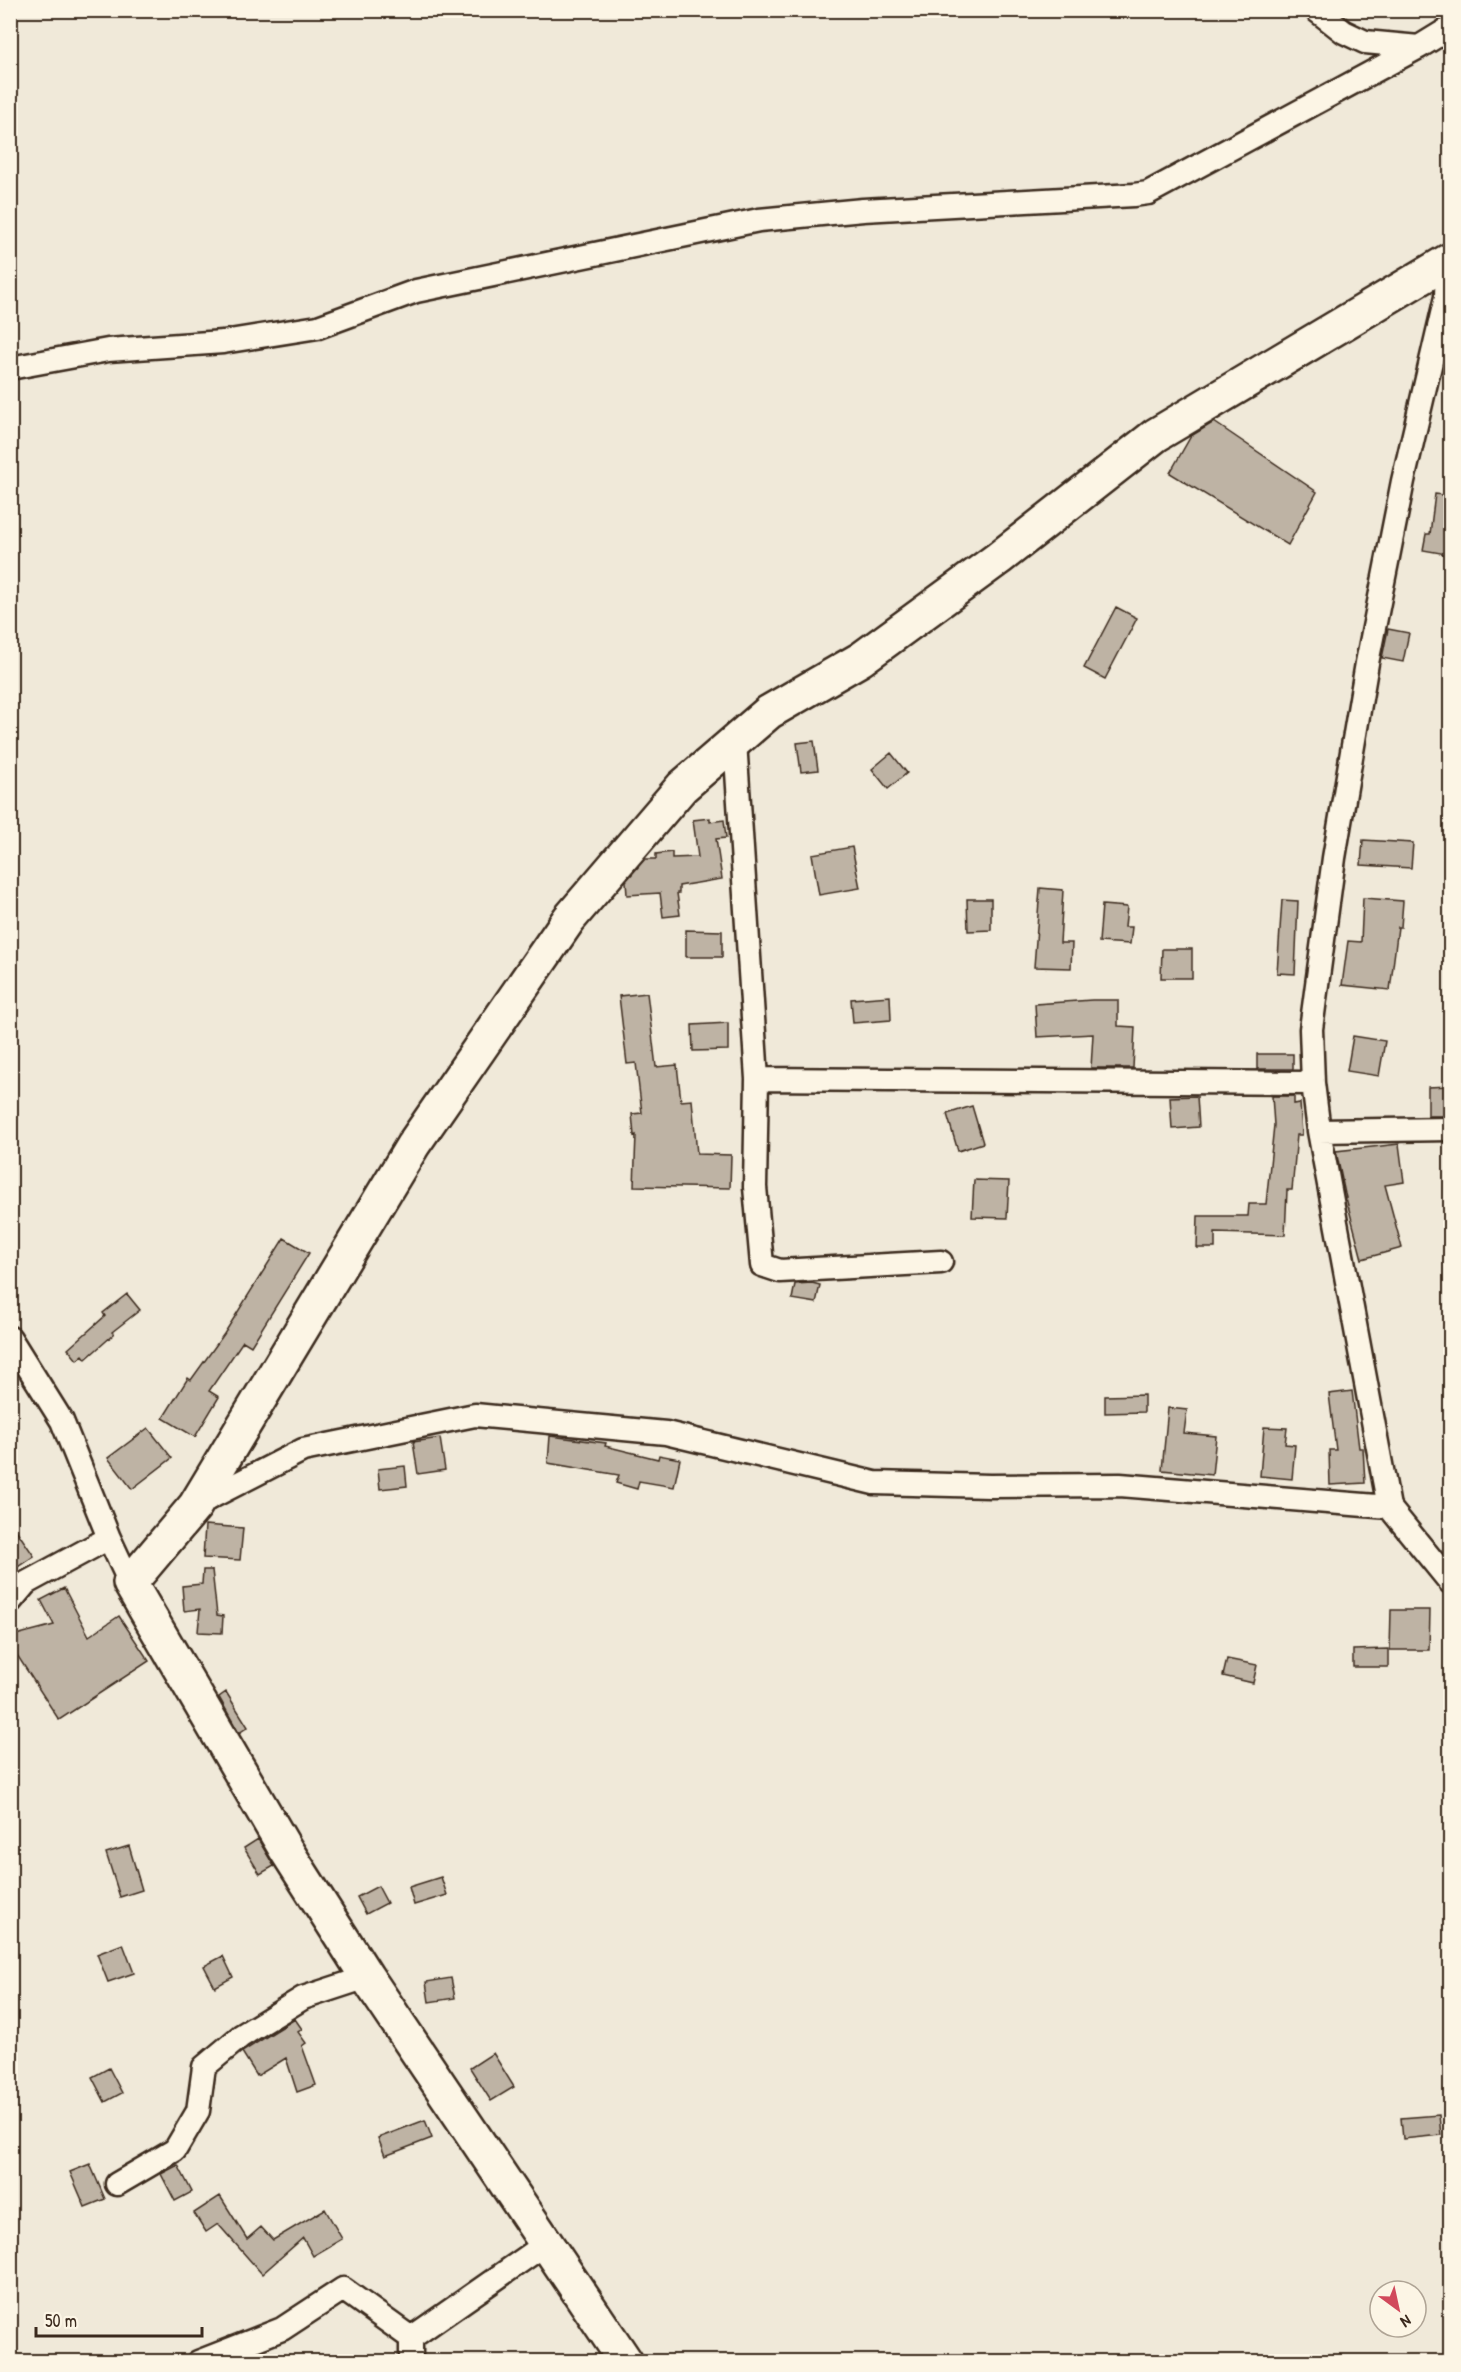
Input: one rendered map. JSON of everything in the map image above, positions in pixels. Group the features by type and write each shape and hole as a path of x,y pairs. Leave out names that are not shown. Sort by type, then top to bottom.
{"street":[{"path":"1316,10 1344,32 1365,42 1419,47"},
{"path":"10,368 108,350 223,342 318,327 416,291 759,220 863,210 1148,193 1419,47 1450,28"},
{"path":"1449,261 1448,304 1403,481 1359,709 1334,858 1311,1029 1313,1083 1319,1131 1389,1507 1450,1582"},
{"path":"130,1583 195,1506 413,1145 569,919 682,787 769,712 861,659 999,558 1156,435 1449,261"},
{"path":"735,741 757,1079 755,1187 762,1265 780,1271 941,1262"},
{"path":"757,1079 1313,1083"},
{"path":"1319,1131 1450,1129"},
{"path":"10,1338 62,1421 109,1538 130,1583 286,1850 367,1977 626,2361"},
{"path":"195,1506 303,1450 475,1415 666,1432 874,1483 990,1486 1120,1485 1389,1507"},
{"path":"10,1602 26,1583 109,1538"},
{"path":"117,2184 175,2150 198,2112 204,2067 241,2036 303,1998 367,1977"},
{"path":"411,2338 547,2243"},
{"path":"198,2361 282,2329 343,2289 411,2338"},
{"path":"411,2338 411,2361"}],"building":[{"path":"1214,422 1317,492 1288,545 1170,473 1191,436"},
{"path":"1435,494 1450,496 1446,554 1423,550 1426,534 1430,534"},
{"path":"1116,607 1137,618 1105,679 1084,668"},
{"path":"1388,629 1409,633 1403,662 1382,658"},
{"path":"814,741 818,770 801,772 797,743"},
{"path":"891,753 907,773 888,789 872,769"},
{"path":"710,818 710,822 724,820 726,838 716,839 722,879 679,886 679,893 677,893 680,915 663,917 660,893 627,895 626,881 645,859 656,859 656,854 672,852 672,858 698,857 693,820"},
{"path":"1363,840 1413,843 1411,868 1361,865"},
{"path":"852,847 860,888 819,895 812,854"},
{"path":"1040,888 1063,890 1060,943 1072,943 1071,968 1034,967"},
{"path":"1363,898 1403,901 1390,990 1342,985 1348,941 1361,942"},
{"path":"967,899 991,899 991,930 968,931"},
{"path":"1282,900 1298,901 1295,974 1277,973"},
{"path":"1102,905 1127,907 1125,927 1132,927 1130,944 1099,942"},
{"path":"686,930 722,931 722,957 686,957"},
{"path":"1162,949 1192,949 1192,978 1161,978"},
{"path":"647,993 656,1067 677,1065 681,1101 692,1100 697,1154 731,1155 730,1188 634,1186 636,1135 634,1136 632,1114 642,1113 636,1063 627,1064 619,996"},
{"path":"890,996 891,1020 853,1023 851,999"},
{"path":"1118,1000 1118,1026 1135,1027 1133,1068 1091,1068 1093,1034 1037,1037 1035,1004"},
{"path":"728,1023 728,1050 693,1051 692,1025"},
{"path":"1353,1036 1385,1041 1379,1076 1347,1071"},
{"path":"1257,1054 1293,1054 1293,1069 1257,1069"},
{"path":"1450,1086 1450,1116 1428,1116 1428,1087"},
{"path":"1197,1096 1199,1127 1172,1129 1170,1097"},
{"path":"1272,1096 1294,1096 1294,1104 1300,1103 1302,1135 1297,1135 1292,1190 1287,1190 1285,1235 1215,1233 1215,1248 1197,1248 1198,1216 1248,1216 1249,1204 1266,1204 1274,1125"},
{"path":"972,1106 983,1143 958,1151 947,1114"},
{"path":"1399,1144 1404,1182 1385,1185 1402,1248 1362,1259 1336,1151"},
{"path":"974,1180 1009,1181 1007,1218 972,1217"},
{"path":"284,1238 309,1253 251,1346 243,1341 209,1391 219,1397 195,1437 163,1418 188,1378 191,1380 224,1334"},
{"path":"795,1284 820,1285 816,1303 792,1299"},
{"path":"127,1294 140,1310 112,1332 114,1334 86,1359 83,1355 77,1360 68,1349 105,1316 103,1313"},
{"path":"1352,1391 1359,1448 1363,1448 1365,1483 1330,1485 1329,1450 1336,1450 1329,1394"},
{"path":"1144,1395 1144,1412 1105,1413 1105,1396"},
{"path":"1168,1408 1187,1410 1184,1433 1216,1436 1212,1475 1162,1470"},
{"path":"1264,1427 1287,1428 1285,1444 1295,1445 1292,1479 1260,1476"},
{"path":"148,1428 172,1458 132,1489 108,1458"},
{"path":"550,1436 606,1443 605,1446 658,1459 659,1455 680,1459 674,1487 639,1481 637,1489 616,1483 619,1475 548,1463"},
{"path":"440,1438 445,1470 418,1474 413,1442"},
{"path":"405,1466 407,1486 380,1489 378,1469"},
{"path":"10,1521 34,1556 10,1572"},
{"path":"205,1525 243,1528 240,1560 203,1558"},
{"path":"203,1570 212,1570 217,1615 223,1616 222,1633 198,1632 200,1609 184,1611 182,1586 202,1584"},
{"path":"64,1588 89,1636 119,1616 149,1661 59,1720 17,1655 12,1636 54,1625 41,1600"},
{"path":"1391,1610 1430,1610 1429,1650 1390,1650"},
{"path":"1388,1649 1388,1667 1353,1667 1353,1650"},
{"path":"1227,1659 1257,1665 1253,1683 1223,1676"},
{"path":"226,1692 248,1727 239,1733 219,1697"},
{"path":"258,1839 274,1866 260,1874 244,1848"},
{"path":"129,1846 142,1890 120,1897 106,1853"},
{"path":"441,1877 447,1895 414,1905 409,1887"},
{"path":"378,1886 387,1903 366,1914 357,1897"},
{"path":"123,1944 134,1973 108,1982 97,1954"},
{"path":"223,1956 233,1977 215,1987 204,1966"},
{"path":"451,1978 455,1998 429,2002 426,1982"},
{"path":"295,2019 302,2029 298,2032 306,2043 302,2046 316,2085 297,2092 286,2058 257,2076 242,2052"},
{"path":"493,2053 514,2087 491,2101 470,2068"},
{"path":"109,2068 122,2093 105,2102 92,2077"},
{"path":"1439,2115 1441,2135 1403,2139 1401,2118"},
{"path":"425,2120 432,2138 385,2156 378,2138"},
{"path":"90,2164 105,2199 85,2207 70,2172"},
{"path":"178,2165 192,2192 175,2201 161,2174"},
{"path":"220,2196 247,2239 261,2227 273,2240 325,2209 342,2239 313,2256 303,2238 262,2274 218,2224 206,2232 194,2213"}]}
